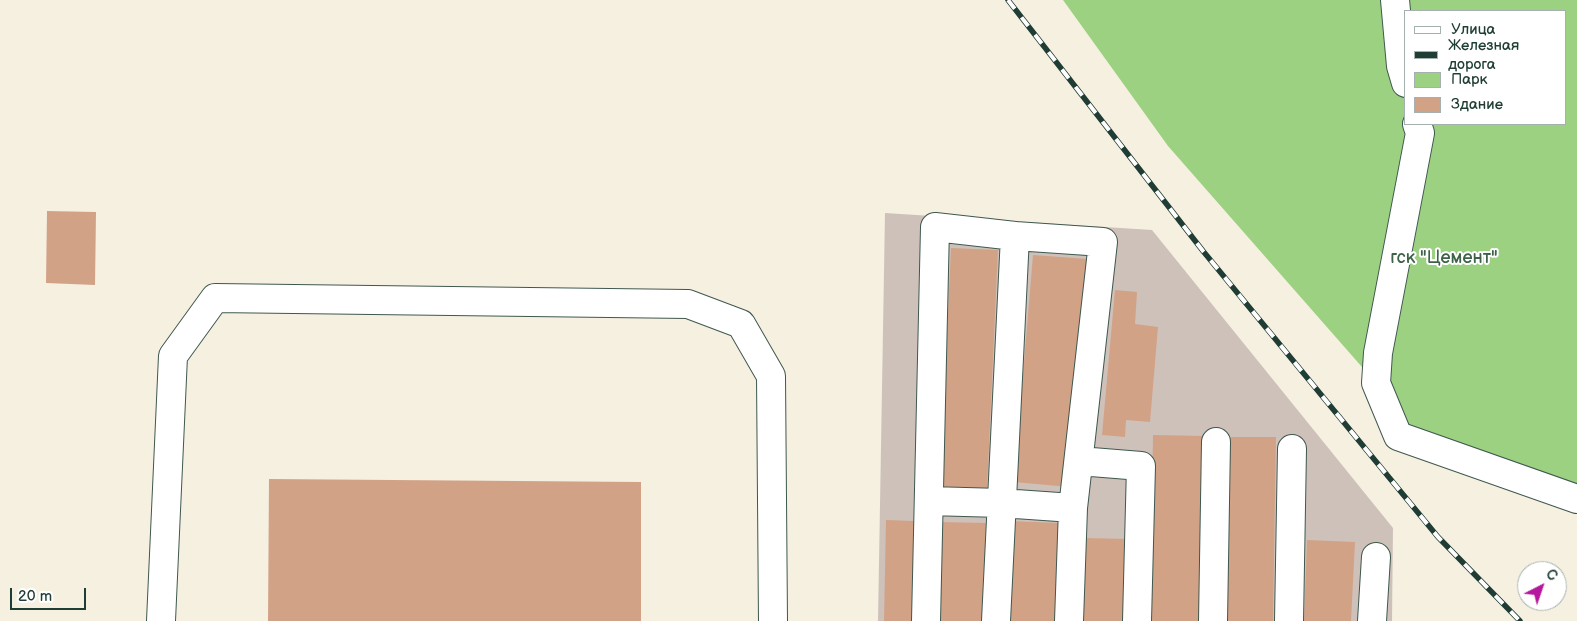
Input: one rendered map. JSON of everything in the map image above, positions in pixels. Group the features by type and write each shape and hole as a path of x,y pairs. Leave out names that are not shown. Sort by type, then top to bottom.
{"lane":[{"path":"1395,0 1401,66 1404,77"},
{"path":"1417,125 1420,133 1378,353 1376,383 1398,436 1577,499"},
{"path":"926,621 935,227 1015,236 1103,242 1073,508 1069,621"},
{"path":"996,621 1015,236"},
{"path":"161,621 173,356 216,298 688,304 741,324 771,376 773,621"},
{"path":"1213,621 1216,442"},
{"path":"1288,621 1292,449"},
{"path":"1079,461 1141,466 1137,621"},
{"path":"929,501 1073,508"},
{"path":"1372,621 1376,557"}],"shaded area":[{"path":"885,213 1152,230 1393,528 1392,621 878,621"}],"green space":[{"name":"гск \"Цемент\"","path":"1063,0 1577,0 1577,499 1398,436 1376,383 1168,146"}],"building":[{"path":"47,211 96,212 95,285 46,283"},
{"path":"951,248 998,250 987,490 940,488"},
{"path":"1033,255 1088,259 1070,487 1014,482"},
{"path":"1115,290 1137,292 1135,324 1158,327 1150,422 1126,420 1125,437 1102,435"},
{"path":"1153,435 1203,436 1200,621 1150,621"},
{"path":"1229,437 1276,437 1273,621 1226,621"},
{"path":"269,479 641,482 641,621 268,621"},
{"path":"886,520 914,521 913,621 884,621"},
{"path":"1010,521 1059,523 1055,621 1007,621"},
{"path":"939,522 986,523 983,621 936,621"},
{"path":"1084,538 1130,539 1127,621 1081,621"},
{"path":"1307,540 1355,542 1351,621 1304,621"}],"railway":[{"path":"1008,0 1203,251 1438,537 1520,621"}]}
